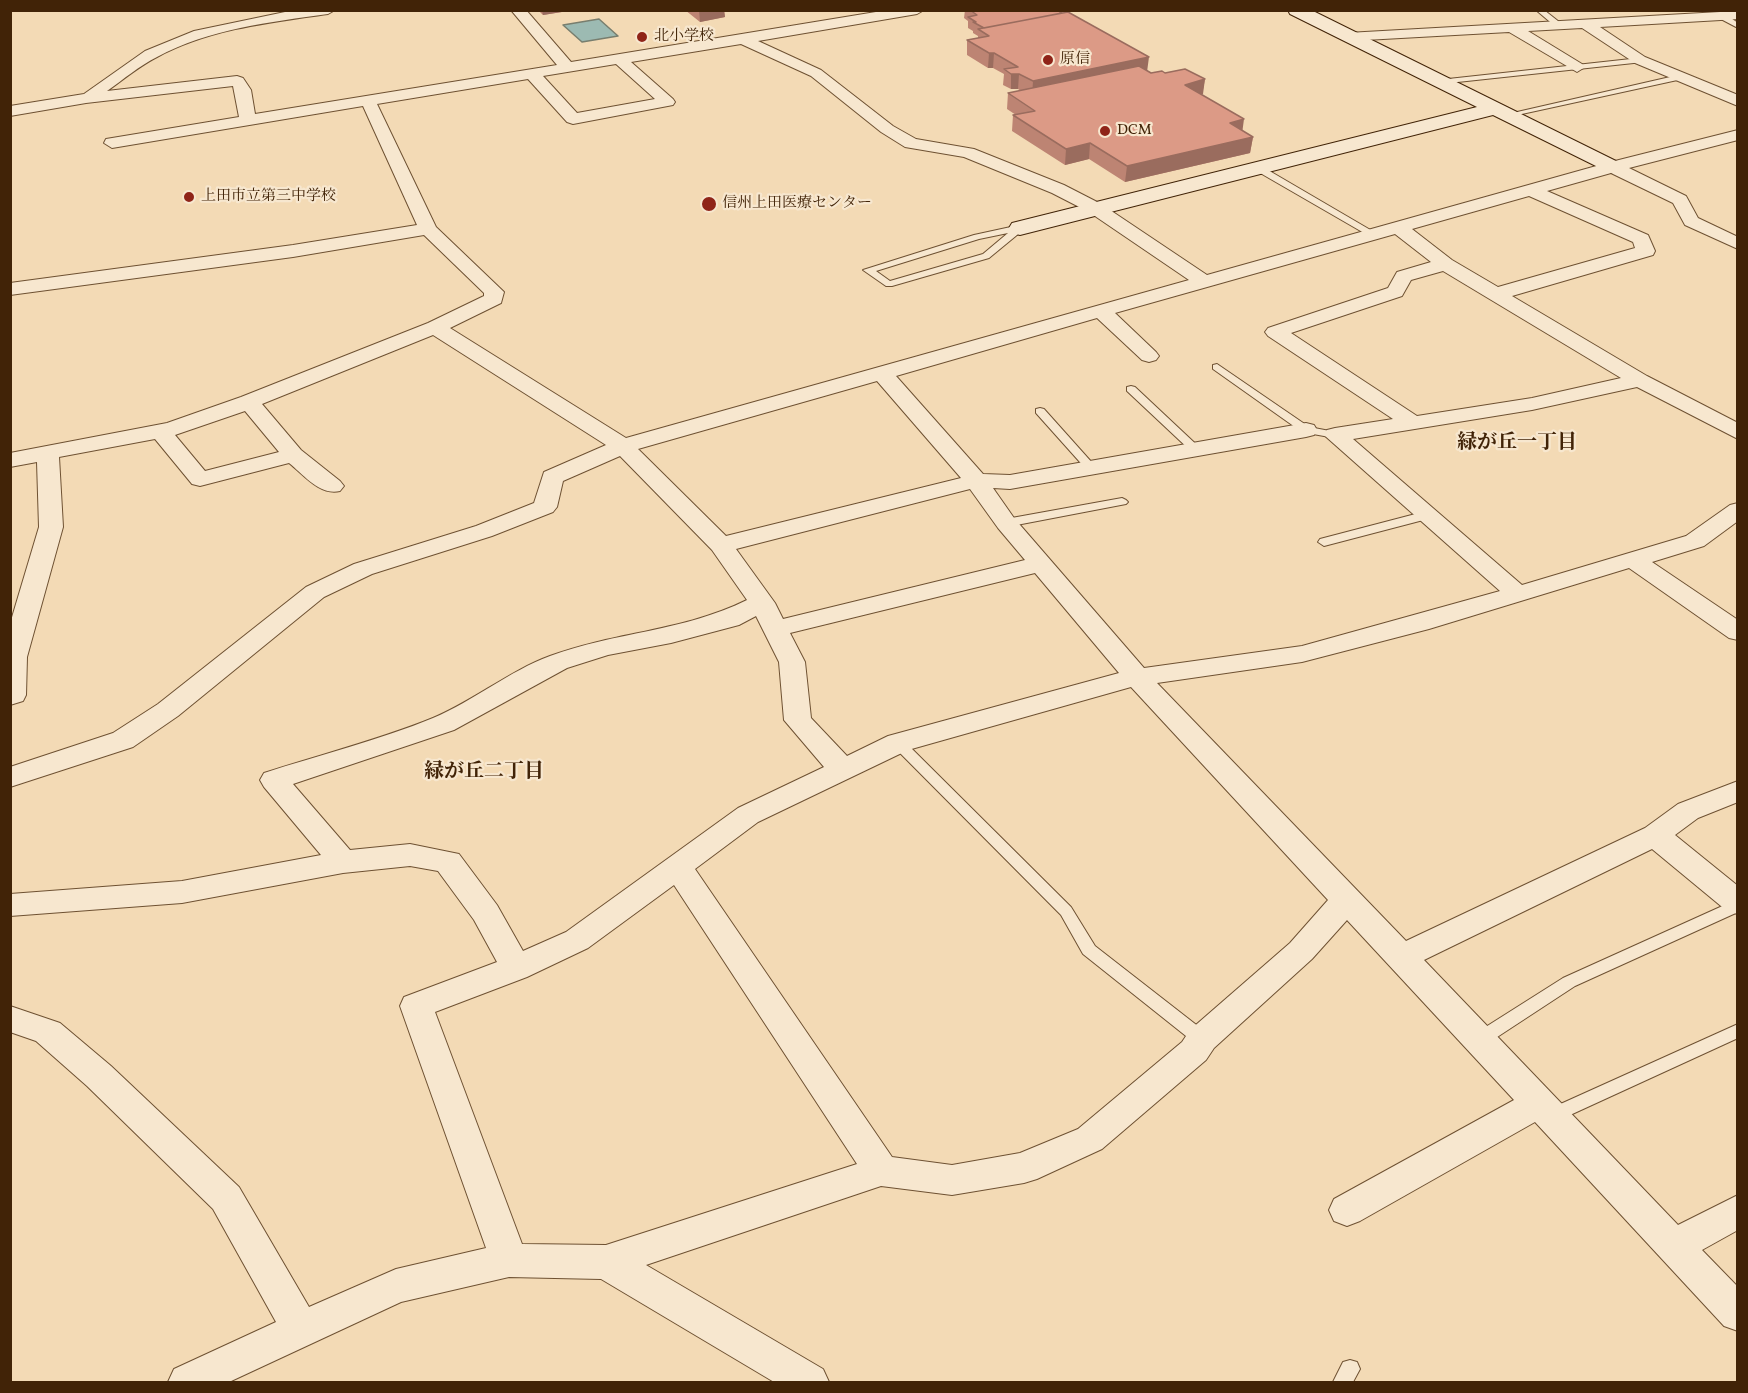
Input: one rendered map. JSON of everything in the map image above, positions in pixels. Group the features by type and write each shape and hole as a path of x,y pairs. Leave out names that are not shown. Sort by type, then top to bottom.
{"street":[{"path":"86,98 156,51 182,41 236,25 328,10"},
{"path":"518,10 568,68"},
{"path":"112,142 917,10"},
{"path":"1296,10 1680,200 1691,221 1737,244"},
{"path":"1347,37 1559,25 1588,17 1610,23 1737,15"},
{"path":"1497,16 1512,28 1577,67"},
{"path":"1588,17 1640,60 1733,96"},
{"path":"745,40 816,72 879,124 911,143 978,156 1058,189 1095,208 1203,281"},
{"path":"532,74 573,119 667,102 620,60"},
{"path":"10,111 86,98 237,81 243,90 248,120"},
{"path":"10,460 160,431 249,402 435,327 494,299 494,292 428,229 368,101"},
{"path":"1020,228 1258,168 1501,112"},
{"path":"10,777 123,740 168,710 315,592 363,569 484,531 545,507 552,477 623,446 1203,281 1612,167 1737,135"},
{"path":"1718,140 1737,149"},
{"path":"1496,294 1646,251 1641,239 1532,191"},
{"path":"1398,228 1444,264 1640,380 1737,432"},
{"path":"10,289 293,251 428,229"},
{"path":"1413,423 1275,332 1395,291 1404,276 1444,264"},
{"path":"1100,310 1149,356"},
{"path":"435,327 623,446 721,545 762,603 792,662 798,720 842,769"},
{"path":"881,372 976,481 1006,523 1137,677 1737,1314"},
{"path":"1335,435 1532,404 1640,380"},
{"path":"249,402 293,455 332,486"},
{"path":"721,545 976,481 1010,482 1306,430"},
{"path":"160,431 200,479 293,455"},
{"path":"1335,435 1518,594"},
{"path":"10,696 13,696 14,657 51,527 48,454"},
{"path":"509,1260 416,1006 516,968 578,940 748,815 898,743 1137,677 1302,654 1518,594 1695,541 1737,510"},
{"path":"1633,560 1737,632"},
{"path":"775,629 1040,564"},
{"path":"344,862 274,780 444,724 558,662 604,648 670,636 730,619 762,603"},
{"path":"1401,957 1655,835 1688,811 1737,791"},
{"path":"1655,835 1737,904"},
{"path":"10,904 182,892 344,862 410,855 448,862 486,913 516,968"},
{"path":"678,867 881,1171"},
{"path":"188,1383 396,1286 509,1260 606,1263 881,1171 952,1180 1024,1168 1090,1139 1194,1051 1203,1040 1301,951 1347,899"},
{"path":"10,1018 48,1032 99,1076 226,1198 301,1330"},
{"path":"1347,1210 1544,1110"},
{"path":"1674,1246 1737,1210"},
{"path":"606,1263 809,1383"}],"lane":[{"path":"1539,10 1559,25"},
{"path":"1711,15 1737,26"},
{"path":"1439,82 1640,60"},
{"path":"1501,112 1679,77"},
{"path":"1258,168 1374,235"},
{"path":"1020,228 986,256 889,284 868,270 977,237 1020,228"},
{"path":"1217,367 1306,430 1335,435"},
{"path":"1131,389 1196,450"},
{"path":"1040,411 1091,468"},
{"path":"1006,523 1122,502"},
{"path":"1324,542 1427,515"},
{"path":"898,743 1066,911 1089,950 1203,1040"},
{"path":"1479,1040 1569,982 1737,904"},
{"path":"1544,1110 1737,1030"}],"water":[{"path":"599,19 618,36 582,42 563,25"}],"building":[{"path":"970,10 1057,10 1062,13 984,28 968,17 977,15"},
{"path":"1068,12 1149,57 1033,81 1019,74 1011,74 1004,69 1018,67 967,40 989,36 978,29"},
{"path":"1139,66 1151,73 1185,69 1205,79 1185,85 1244,119 1230,123 1253,137 1127,166 1090,143 1066,149 1013,115 1035,111 1008,93"}],"place":[{"name":"北小学校","path":"642,37"},
{"name":"原信","path":"1048,60"},
{"name":"DCM","path":"1105,131"},
{"name":"上田市立第三中学校","path":"189,197"},
{"name":"信州上田医療センター","path":"709,204"}],"district":[{"name":"緑が丘一丁目","path":"1517,444"},
{"name":"緑が丘二丁目","path":"484,773"}]}
